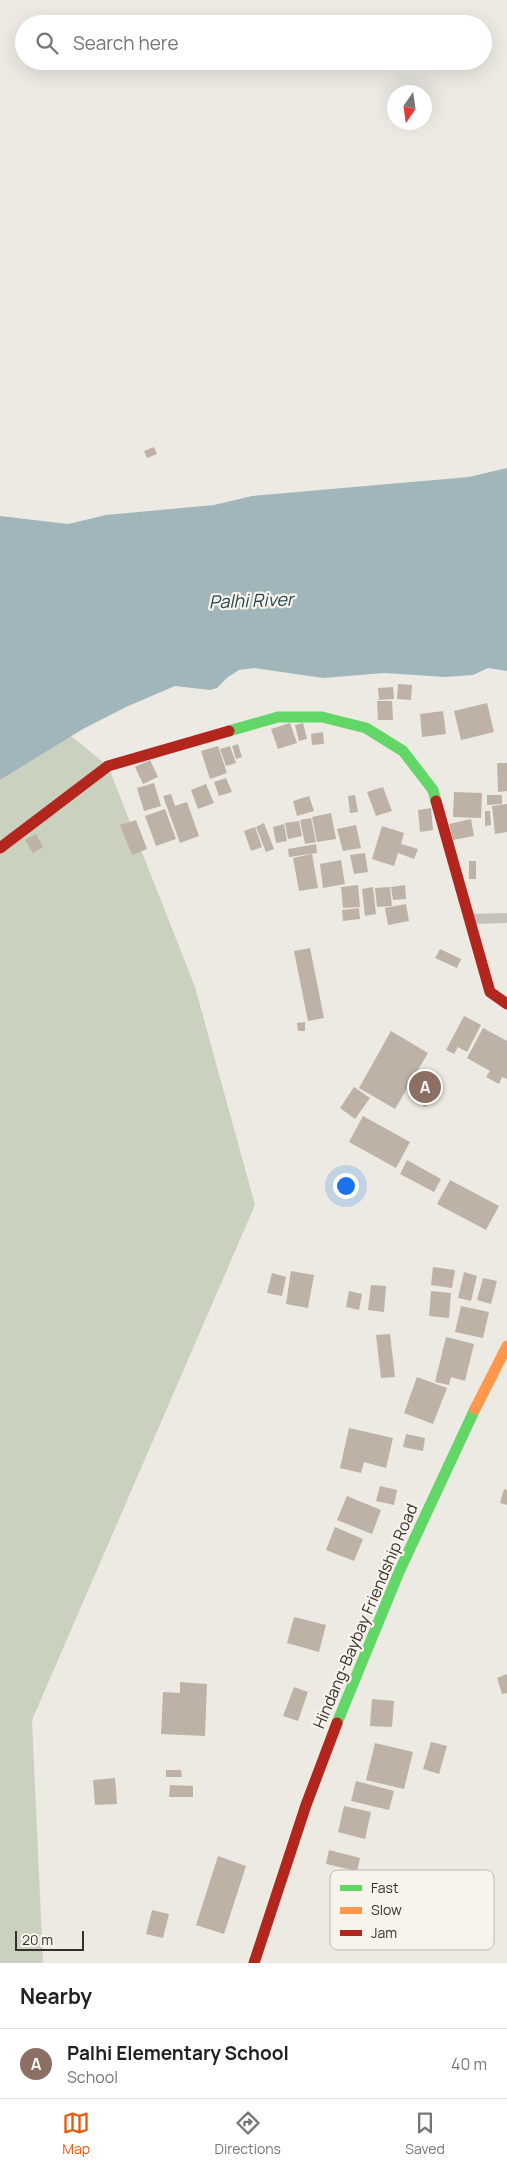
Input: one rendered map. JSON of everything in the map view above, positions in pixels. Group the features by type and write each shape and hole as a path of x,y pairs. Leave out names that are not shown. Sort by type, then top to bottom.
{"street":[{"path":"0,848 108,766 278,717 322,717 366,728 403,751 433,790 490,992 507,1004"},
{"name":"Hindang-Baybay Friendship Road","path":"254,1963 272,1905 357,1668 461,1434 507,1346"}],"lane":[{"path":"470,919 507,918"}],"green space":[{"path":"71,736 108,766 195,987 255,1205 32,1720 43,1963 0,1963 0,780"}],"water":[{"name":"Palhi River","path":"507,468 507,671 488,668 473,675 445,677 384,673 323,678 254,668 239,670 228,677 217,688 210,690 175,686 126,707 83,729 0,780 0,516 68,524 106,515 214,505 252,496 469,477"}],"building":[{"path":"154,447 157,454 147,458 144,451"},
{"path":"398,684 412,685 411,700 397,699"},
{"path":"393,687 394,699 379,700 378,688"},
{"path":"377,701 392,701 393,720 378,720"},
{"path":"487,703 494,732 461,740 454,711"},
{"path":"443,711 446,734 422,737 420,714"},
{"path":"290,723 297,743 278,749 271,729"},
{"path":"303,723 307,739 299,741 295,725"},
{"path":"323,732 324,744 312,745 311,734"},
{"path":"238,744 242,757 236,759 232,746"},
{"path":"218,746 227,773 210,779 201,751"},
{"path":"230,746 236,763 226,766 220,749"},
{"path":"150,760 158,777 143,784 135,767"},
{"path":"497,763 507,763 507,791 498,792"},
{"path":"226,778 232,792 219,796 214,782"},
{"path":"154,783 161,806 144,811 137,788"},
{"path":"206,784 214,803 198,809 191,790"},
{"path":"383,787 392,811 376,816 367,792"},
{"path":"454,792 482,793 481,818 453,817"},
{"path":"171,794 175,806 187,802 199,836 180,843 163,796"},
{"path":"355,795 358,812 350,813 348,796"},
{"path":"487,795 502,795 502,804 487,805"},
{"path":"309,796 314,811 297,816 293,801"},
{"path":"507,804 507,832 495,834 492,806"},
{"path":"431,808 433,830 420,832 418,810"},
{"path":"165,809 176,839 156,846 145,816"},
{"path":"485,811 490,811 491,825 485,826"},
{"path":"331,813 336,839 317,842 312,817"},
{"path":"311,818 316,842 305,844 300,820"},
{"path":"471,819 474,836 453,840 449,824"},
{"path":"136,820 147,849 132,855 120,825"},
{"path":"299,821 302,836 288,839 285,823"},
{"path":"264,823 274,849 266,852 256,827"},
{"path":"284,824 287,841 276,843 273,827"},
{"path":"356,825 361,848 343,851 337,829"},
{"path":"382,826 404,833 401,844 418,849 414,859 398,853 394,866 372,859"},
{"path":"255,827 262,847 251,851 244,831"},
{"path":"36,834 43,847 33,853 25,840"},
{"path":"316,844 317,853 289,857 288,849"},
{"path":"365,853 368,872 354,874 350,855"},
{"path":"312,854 318,888 299,891 293,858"},
{"path":"341,860 345,884 323,888 320,864"},
{"path":"469,861 476,861 476,879 469,879"},
{"path":"358,885 360,907 343,908 341,887"},
{"path":"405,885 406,899 393,900 391,887"},
{"path":"373,887 376,914 365,916 362,889"},
{"path":"390,887 392,906 377,907 375,888"},
{"path":"406,904 409,921 388,925 385,908"},
{"path":"359,908 360,919 343,921 342,910"},
{"path":"310,948 324,1018 308,1021 294,951"},
{"path":"440,949 461,959 457,968 435,958"},
{"path":"464,1016 481,1025 467,1052 458,1047 454,1054 446,1050"},
{"path":"305,1022 305,1031 298,1031 297,1023"},
{"path":"483,1028 507,1041 507,1079 502,1077 499,1084 486,1077 490,1071 467,1058"},
{"path":"391,1031 428,1053 395,1109 359,1088"},
{"path":"418,1080 428,1086 420,1098 411,1093"},
{"path":"430,1084 437,1088 426,1107 419,1103"},
{"path":"354,1087 370,1098 355,1119 340,1108"},
{"path":"363,1116 410,1142 396,1168 349,1142"},
{"path":"407,1160 441,1179 434,1192 400,1174"},
{"path":"450,1180 499,1206 486,1230 437,1204"},
{"path":"433,1267 455,1270 452,1288 431,1285"},
{"path":"291,1271 314,1275 308,1308 286,1304"},
{"path":"464,1272 477,1276 471,1301 458,1298"},
{"path":"272,1273 286,1277 282,1296 267,1293"},
{"path":"483,1278 497,1281 491,1304 477,1300"},
{"path":"371,1285 386,1286 384,1312 368,1310"},
{"path":"349,1291 362,1294 359,1310 346,1307"},
{"path":"431,1291 451,1293 449,1318 429,1316"},
{"path":"461,1306 489,1312 483,1338 455,1332"},
{"path":"390,1334 395,1377 381,1378 376,1335"},
{"path":"446,1337 474,1344 465,1381 451,1377 449,1385 435,1382"},
{"path":"417,1377 447,1388 433,1424 404,1413"},
{"path":"349,1428 393,1438 386,1468 364,1462 361,1473 340,1468"},
{"path":"406,1434 425,1438 423,1451 403,1447"},
{"path":"380,1486 397,1490 394,1505 376,1501"},
{"path":"504,1489 507,1490 507,1505 500,1503"},
{"path":"347,1496 381,1510 372,1534 337,1520"},
{"path":"335,1527 363,1539 354,1561 326,1550"},
{"path":"294,1617 326,1625 319,1652 287,1643"},
{"path":"507,1674 507,1693 502,1694 497,1678"},
{"path":"180,1682 207,1684 205,1736 161,1734 163,1692 180,1693"},
{"path":"294,1687 308,1692 298,1721 283,1716"},
{"path":"372,1699 394,1701 392,1727 370,1726"},
{"path":"431,1742 447,1746 439,1774 423,1769"},
{"path":"375,1743 413,1752 404,1789 366,1780"},
{"path":"166,1770 181,1770 182,1777 166,1777"},
{"path":"115,1778 117,1804 95,1805 93,1780"},
{"path":"356,1781 394,1791 389,1810 351,1801"},
{"path":"170,1785 193,1786 193,1797 169,1797"},
{"path":"344,1806 371,1812 365,1839 338,1832"},
{"path":"329,1850 360,1858 357,1870 326,1864"},
{"path":"218,1856 246,1866 224,1934 196,1925"},
{"path":"152,1910 169,1914 163,1938 146,1934"}],"traffic: fast":[{"path":"229,731 278,717 322,717 366,728 403,751 433,790 436,801"},
{"path":"337,1723 399,1572 475,1409"}],"traffic: slow":[{"path":"475,1409 507,1346"}],"traffic: jam":[{"path":"0,848 108,766 229,731"},
{"path":"436,801 490,992 507,1004"},
{"path":"254,1963 306,1805 337,1723"}],"place":[{"name":"Palhi Elementary School","path":"425,1087"}]}
